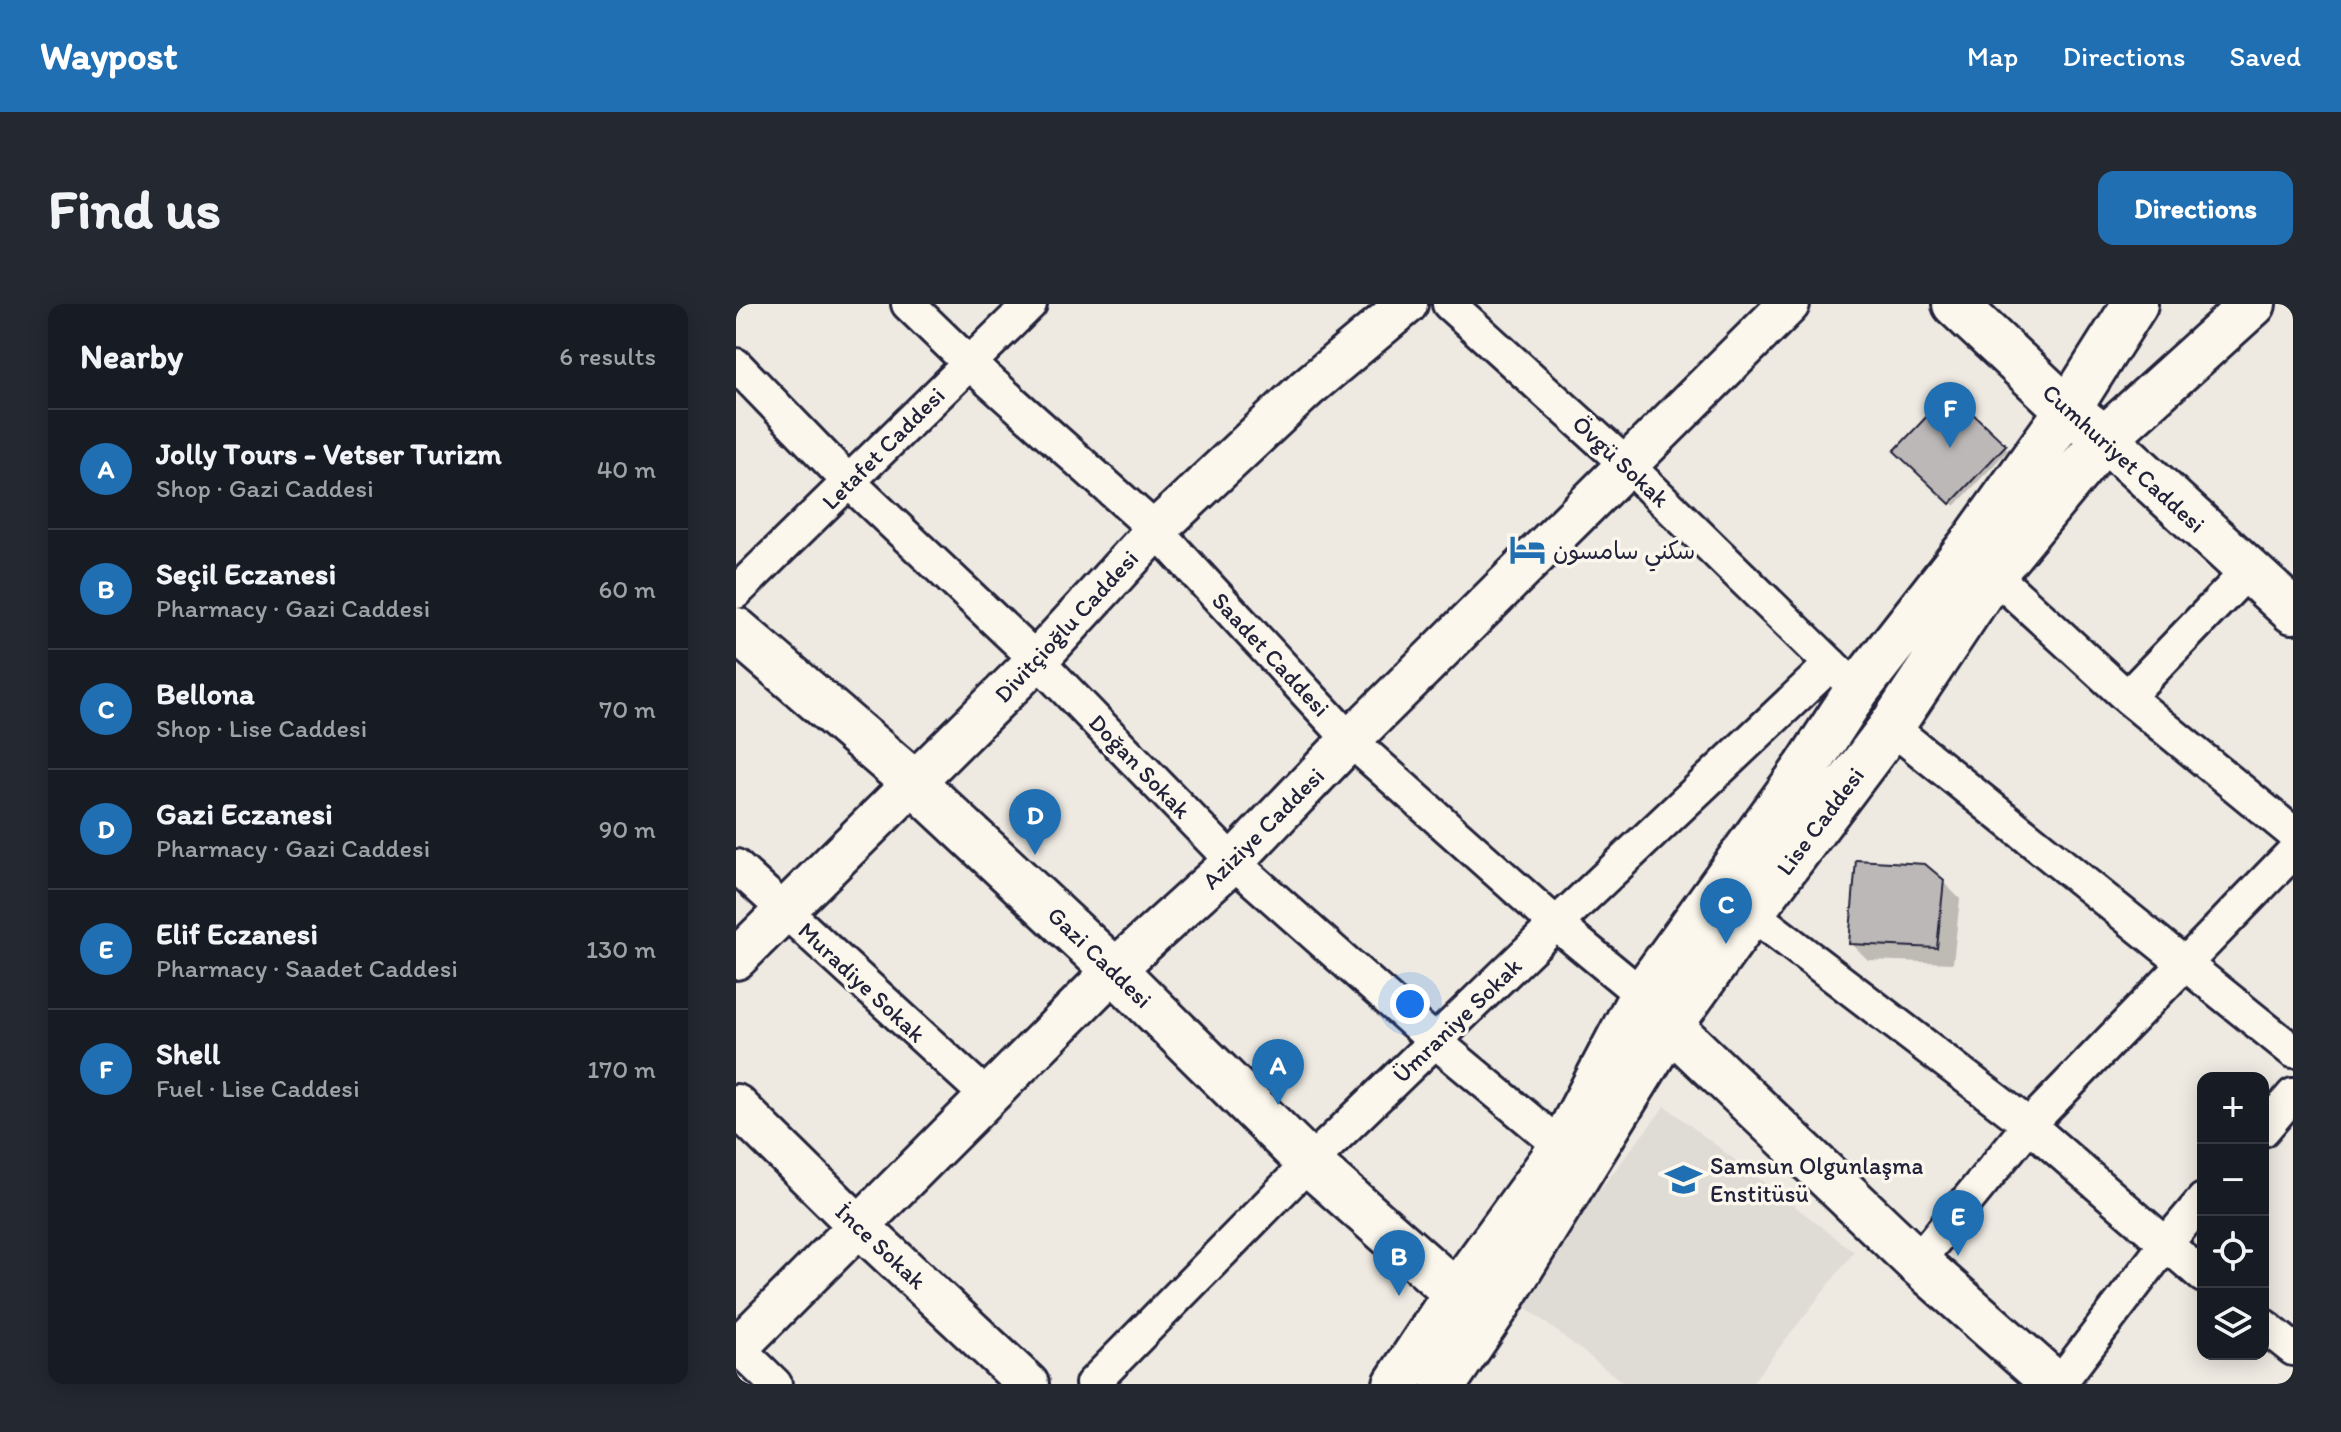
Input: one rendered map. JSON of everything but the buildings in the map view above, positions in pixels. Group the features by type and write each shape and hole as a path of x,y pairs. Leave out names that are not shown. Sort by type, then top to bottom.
{"main road":[{"name":"Cumhuriyet Caddesi","path":"1955,304 2068,410 2105,438 2293,611"},
{"name":"Lise Caddesi","path":"1396,1384 1456,1293 1656,1011 1806,768 1844,677 1973,542 2068,410 2135,304"},
{"name":"Lise Caddesi","path":"1444,1384 1497,1306 1656,1011 1751,913 1891,727 1993,574 2105,438 2253,304"},
{"name":"Gazi Caddesi","path":"736,630 914,783 1114,970 1309,1163 1456,1293"},
{"name":"Saadet Caddesi","path":"1656,1011 1917,1262 2057,1384"}],"street":[{"name":"Saadet Caddesi","path":"908,304 968,362 1156,530 1350,740 1656,1011"},
{"name":"Letafet Caddesi","path":"736,592 1030,304"},
{"name":"Divitçioğlu Caddesi","path":"736,959 1037,660 1156,530 1307,388 1407,304"},
{"name":"Övgü Sokak","path":"1449,304 1627,465 1844,677"},
{"name":"Aziziye Caddesi","path":"737,1348 1114,970 1233,862 1350,740 1789,304"},
{"name":"Doğan Sokak","path":"736,365 849,482 1037,660 1233,862 1436,1042 1562,1147"},
{"path":"2127,697 2248,571"},
{"path":"1993,574 2127,697 2293,833"},
{"name":"Ümraniye Sokak","path":"1092,1384 1309,1163 1556,924 1844,677"},
{"path":"1891,727 2293,1051"},
{"path":"1917,1262 2029,1125 2293,852"},
{"name":"Muradiye Sokak","path":"736,866 988,1097"},
{"path":"1751,913 2029,1125 2197,1271"},
{"path":"2269,1123 2293,1095"},
{"name":"İnce Sokak","path":"736,1105 858,1225 1028,1384"},
{"path":"2057,1384 2197,1207"},
{"path":"2269,1330 2293,1349"},
{"path":"737,1348 775,1384"}],"shaded area":[{"name":"Samsun Olgunlaşma Enstitüsü","path":"1665,1106 1854,1252 1751,1384 1625,1384 1515,1299"}],"place":[{"name":"Shell","path":"1950,448"},
{"name":"سكني سامسون","path":"1527,550"},
{"name":"Gazi Eczanesi","path":"1035,855"},
{"name":"Bellona","path":"1726,944"},
{"name":"Jolly Tours - Vetser Turizm","path":"1278,1105"},
{"name":"Samsun Olgunlaşma Enstitüsü","path":"1684,1179"},
{"name":"Elif Eczanesi","path":"1958,1256"},
{"name":"Seçil Eczanesi","path":"1399,1296"}]}
